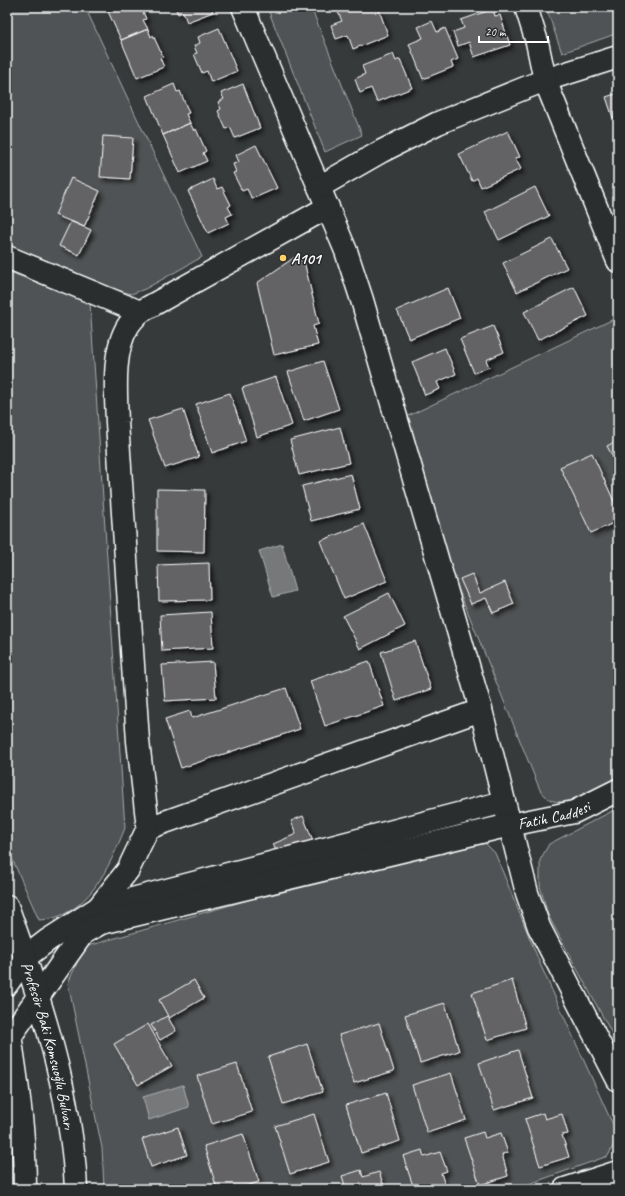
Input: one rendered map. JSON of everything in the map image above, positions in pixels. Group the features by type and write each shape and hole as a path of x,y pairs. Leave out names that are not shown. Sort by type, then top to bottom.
{"street":[{"path":"244,7 346,250 362,300 481,710 527,893 539,927 618,1080"},
{"path":"526,7 537,42 545,80 618,261"},
{"path":"319,187 382,151 438,123 545,80 618,57"},
{"path":"98,908 128,870 148,828 138,741 116,385 121,342 127,327 140,312 328,207"},
{"path":"7,257 140,312"},
{"path":"148,828 481,710"},
{"name":"Fatih Caddesi","path":"8,1035 38,999 83,933 101,923 510,825 574,812 618,790"},
{"path":"7,984 26,957 48,940 98,908 504,802"},
{"name":"Profesör Baki Komsuoğlu Bulvarı","path":"7,906 26,957 55,1058 75,1165 76,1189"},
{"path":"8,1035 22,1112 25,1154 25,1189"},
{"path":"565,1189 618,1172"}],"shaded area":[{"path":"7,7 85,7 202,257 145,289 131,294 94,283 7,246"},
{"path":"267,7 311,7 362,135 325,152"},
{"path":"546,7 618,7 618,33 562,53"},
{"path":"7,271 90,303 125,828 104,874 83,900 71,911 56,917 39,920 7,847"},
{"path":"618,317 618,776 594,791 575,799 557,802 549,799 540,790 449,566 406,417"},
{"path":"282,544 295,591 273,597 259,551"},
{"path":"618,808 618,1045 548,915 540,886 540,860 549,844"},
{"path":"461,839 485,843 495,853 541,966 618,1136 608,1156 515,1189 104,1189 102,1148 68,983 84,947"},
{"path":"183,1085 189,1107 149,1120 143,1097"}],"building":[{"path":"106,7 141,7 146,19 143,20 148,29 121,40"},
{"path":"175,7 211,7 213,12 187,22 183,12 178,14"},
{"path":"351,7 378,7 388,35 353,49 348,35 336,39 331,25 342,21 338,12"},
{"path":"493,9 495,16 500,15 510,45 474,57 469,42 458,46 453,32 464,28 461,20"},
{"path":"432,21 437,32 445,28 458,59 451,62 453,67 423,79 409,44 423,38 418,27"},
{"path":"219,28 237,71 211,82 207,71 202,73 194,54 197,53 194,46 200,43 198,37"},
{"path":"148,29 151,37 153,35 163,57 160,58 164,67 137,78 121,40"},
{"path":"393,54 396,61 400,59 412,88 377,102 371,88 360,93 355,79 365,74 362,66"},
{"path":"174,84 177,92 180,91 189,113 186,114 190,123 163,135 147,96"},
{"path":"243,84 260,128 235,138 230,127 226,129 218,111 221,109 218,102 224,99 221,93"},
{"path":"618,93 618,116 613,118 606,97"},
{"path":"190,123 194,131 196,129 206,151 203,153 207,161 180,173 163,135"},
{"path":"508,131 520,157 515,158 521,169 481,187 477,178 472,181 459,154"},
{"path":"103,136 133,138 130,179 100,177"},
{"path":"256,145 277,188 252,199 247,189 242,191 233,173 236,172 233,164 239,162 236,155"},
{"path":"71,178 100,191 84,227 55,215"},
{"path":"213,179 217,189 222,187 231,205 228,207 232,214 226,217 229,223 208,233 188,191"},
{"path":"535,187 549,216 499,240 485,212"},
{"path":"71,221 91,230 79,255 59,246"},
{"path":"552,239 567,268 517,292 503,263"},
{"path":"295,257 304,261 319,324 313,326 318,345 274,355 257,283"},
{"path":"574,287 588,316 538,340 524,312"},
{"path":"448,288 460,318 409,339 397,310"},
{"path":"493,326 504,352 486,360 489,367 474,373 460,339"},
{"path":"445,348 456,374 437,382 440,389 425,395 412,362"},
{"path":"323,361 339,409 304,421 288,372"},
{"path":"276,377 292,425 257,437 242,388"},
{"path":"230,393 246,441 212,453 196,404"},
{"path":"183,409 199,457 165,468 148,420"},
{"path":"340,427 349,463 299,475 290,440"},
{"path":"618,440 618,467 607,446"},
{"path":"592,453 618,510 618,521 591,533 560,467"},
{"path":"351,474 360,509 311,521 302,486"},
{"path":"157,489 205,490 204,552 157,551"},
{"path":"364,524 387,581 344,599 320,541"},
{"path":"209,563 210,600 159,601 158,565"},
{"path":"472,574 480,593 505,582 514,604 493,613 486,598 471,604 460,579"},
{"path":"389,593 405,626 360,649 343,616"},
{"path":"211,612 213,648 162,651 160,615"},
{"path":"415,641 431,689 396,701 381,652"},
{"path":"369,661 384,706 325,726 310,681"},
{"path":"213,662 216,698 165,701 162,665"},
{"path":"286,688 300,729 181,768 165,719 190,711 192,718"},
{"path":"303,816 314,843 279,857 273,844 296,834 291,821"},
{"path":"194,980 204,998 169,1018 159,1000"},
{"path":"512,980 526,1028 487,1040 472,993"},
{"path":"445,1003 459,1051 420,1063 405,1015"},
{"path":"167,1016 176,1031 160,1040 151,1025"},
{"path":"379,1023 394,1071 354,1083 339,1035"},
{"path":"148,1024 172,1066 138,1085 114,1044"},
{"path":"307,1044 323,1092 283,1104 268,1057"},
{"path":"518,1050 533,1098 494,1110 479,1063"},
{"path":"237,1064 252,1112 212,1124 197,1076"},
{"path":"451,1073 466,1120 427,1133 412,1085"},
{"path":"386,1093 400,1141 361,1153 346,1105"},
{"path":"543,1113 545,1119 562,1114 568,1134 562,1135 569,1157 540,1166 525,1119"},
{"path":"314,1114 329,1162 290,1174 275,1126"},
{"path":"178,1127 187,1155 151,1167 142,1139"},
{"path":"483,1132 485,1138 501,1133 508,1153 502,1154 508,1176 480,1185 464,1138"},
{"path":"243,1134 259,1182 236,1189 217,1189 204,1146"},
{"path":"422,1150 424,1157 440,1152 447,1171 441,1173 446,1189 414,1189 403,1156"},
{"path":"361,1170 363,1177 379,1172 385,1189 346,1189 342,1176"}],"place":[{"name":"A101","path":"283,258"}]}
